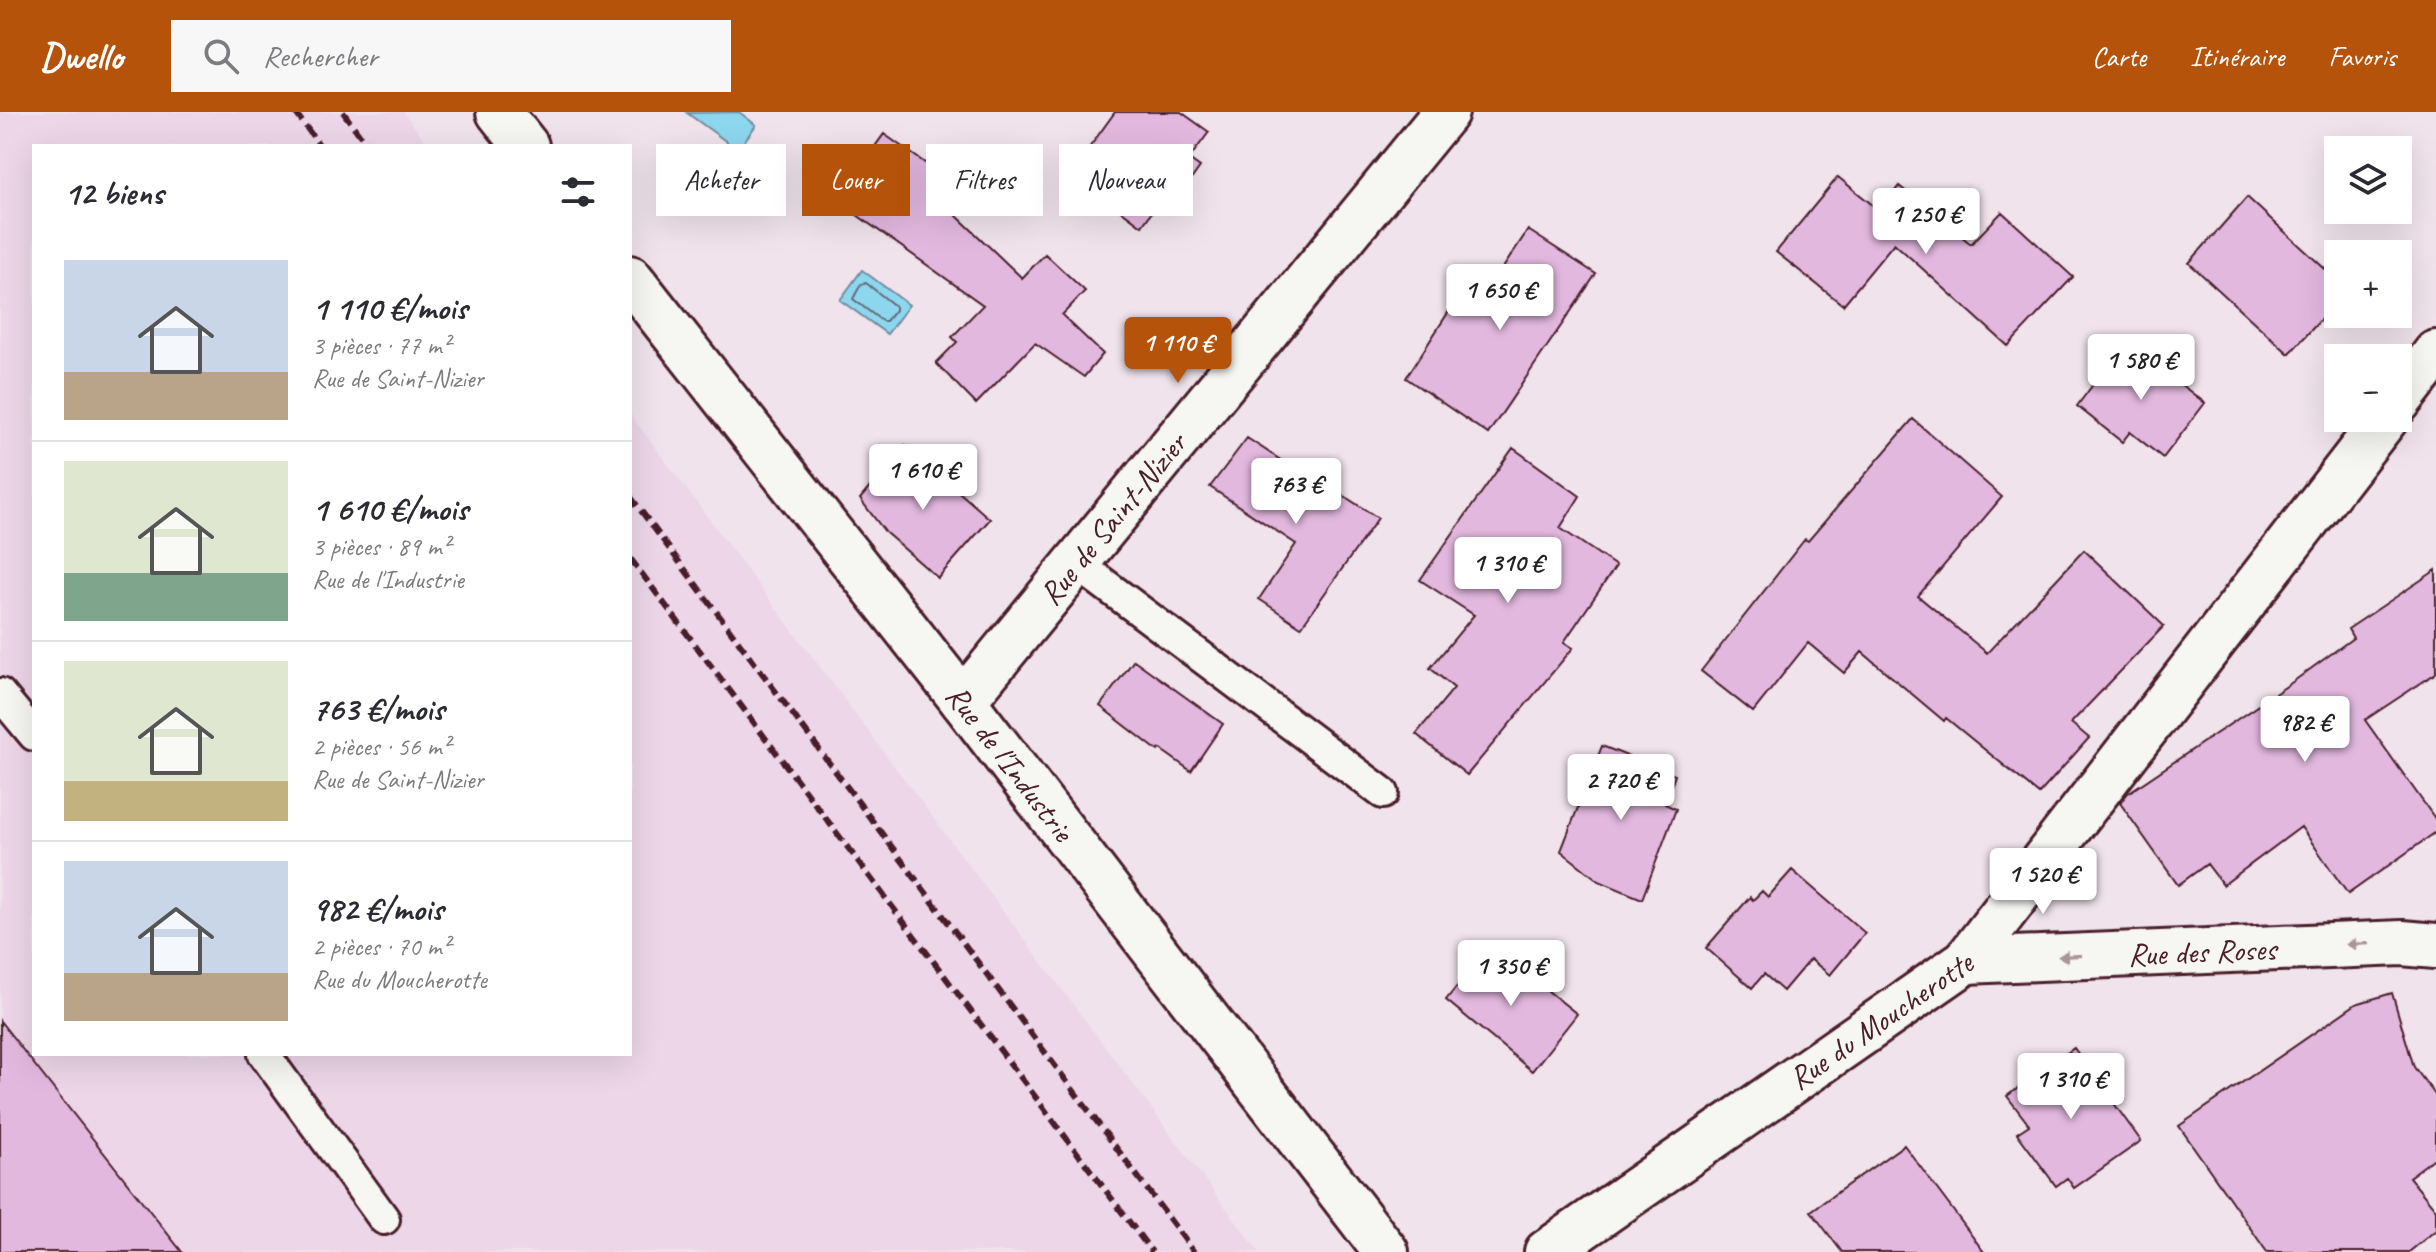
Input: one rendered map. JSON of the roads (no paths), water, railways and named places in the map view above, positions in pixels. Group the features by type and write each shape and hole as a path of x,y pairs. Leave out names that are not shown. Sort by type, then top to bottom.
{"street":[{"path":"499,112 524,144"},
{"name":"Rue de Saint-Nizier","path":"963,701 1446,112"},
{"name":"Rue de l'Industrie","path":"632,281 963,701 1386,1252"},
{"path":"2412,384 2436,353"},
{"name":"Rue du Moucherotte","path":"1547,1252 1966,961 2375,432"},
{"name":"Rue des Roses","path":"1966,961 2402,943 2436,946"}],"lane":[{"path":"1076,563 1383,793"},
{"path":"0,694 32,733"},
{"path":"265,1056 384,1219"}],"water":[{"path":"739,112 756,125 742,144 730,144 687,113"},
{"path":"862,270 909,305 887,334 840,300"}],"railway":[{"path":"295,112 319,144"},
{"path":"343,112 367,144"},
{"path":"632,499 1194,1252"},
{"path":"632,561 1152,1252"}]}
